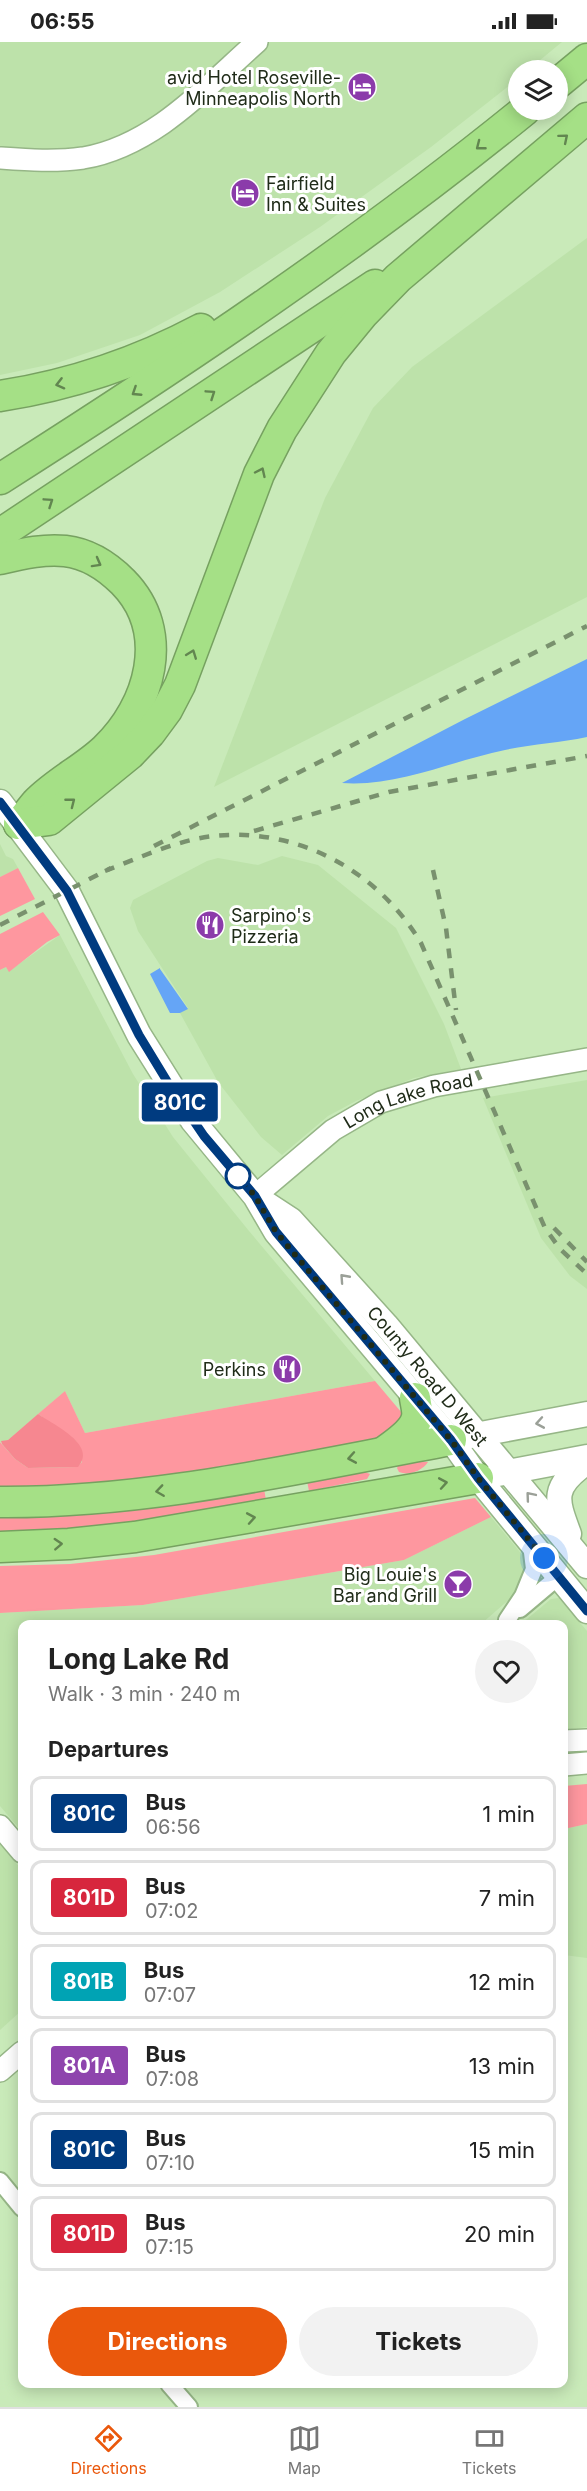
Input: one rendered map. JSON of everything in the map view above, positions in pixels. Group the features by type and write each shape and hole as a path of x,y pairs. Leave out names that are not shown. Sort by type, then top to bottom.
{"highway":[{"path":"568,75 587,59"},
{"path":"19,824 49,820 130,754 167,710 180,685 259,474 282,429 331,353 363,314 398,278 587,118"},
{"path":"0,479 211,343 408,202 512,120"},
{"path":"0,396 85,378 170,346 210,325 408,202"},
{"path":"0,534 440,242"},
{"path":"0,559 42,549 77,554 94,560 117,577 136,599 149,631 152,649 152,662 146,686 123,729 92,761 37,802 19,824"},
{"path":"383,1453 408,1434 417,1417 415,1398"},
{"path":"0,1502 92,1499 157,1492 464,1437"},
{"path":"0,1547 69,1544 146,1535 478,1478"}],"main road":[{"name":"County Road D West","path":"0,802 19,824 67,891 158,1068 193,1121 255,1196 276,1232 415,1398 510,1472 582,1560"},
{"name":"County Road D West","path":"255,1196 291,1220 386,1325 464,1437 478,1478 587,1611"},
{"path":"464,1437 587,1414"},
{"path":"478,1478 587,1457"},
{"path":"582,1560 560,1514 558,1500 565,1482 587,1462"}],"street":[{"path":"0,158 59,161 108,152 131,143 174,114 257,42"},
{"name":"Long Lake Road","path":"255,1196 333,1130 381,1102 434,1086 587,1059"},
{"path":"505,1620 523,1596 534,1569 530,1540"},
{"path":"506,1620 558,1577"},
{"path":"568,1741 587,1740"},
{"path":"568,1765 587,1763"},
{"path":"0,1826 18,1847"},
{"path":"0,2070 18,2055"},
{"path":"0,2181 18,2203"},
{"path":"173,2388 189,2407"}],"shaded area":[{"path":"0,42 562,42 540,60 508,60 508,87 431,147 320,227 220,292 140,335 57,363 0,375"},
{"path":"587,238 587,597 214,787 325,498 373,408 412,367"},
{"path":"0,844 6,856 13,859 18,868 0,877"},
{"path":"282,856 318,865 396,928 444,1024 461,1069 414,1078 356,1101 328,1116 282,1155 261,1137 218,1082 180,1013 188,1008 138,931 130,908 133,900 207,861 218,858 258,865"},
{"path":"18,868 35,899 0,916 0,877"},
{"path":"43,912 60,935 47,942 9,972 6,967 0,970 0,934"},
{"path":"60,935 133,1074 173,1137 375,1381 85,1433 65,1391 8,1440 0,1442 0,970 6,967 9,971"},
{"path":"587,1080 587,1289 570,1276 541,1238 483,1098"},
{"path":"375,1381 407,1419 391,1438 142,1481 0,1487 0,1442 15,1459 28,1468 77,1467 82,1462 76,1441 38,1414 65,1391 85,1433"},
{"path":"38,1414 72,1436 78,1443 83,1459 78,1467 28,1468 15,1459 2,1444 1,1441 8,1440"},
{"path":"412,1461 428,1462 415,1472 399,1472 397,1468 399,1464"},
{"path":"362,1471 370,1474 367,1479 309,1491 307,1481"},
{"path":"264,1489 266,1500 193,1518 0,1537 0,1516"},
{"path":"475,1498 491,1517 404,1560 143,1605 0,1613 0,1566 70,1564 154,1555"},
{"path":"491,1517 524,1557 525,1563 524,1573 512,1597 486,1620 18,1620 18,1827 0,1806 0,1613 143,1605 404,1560"},
{"path":"559,1598 587,1631 587,1727 568,1729 568,1620 526,1620 551,1599"},
{"path":"587,1784 587,1824 568,1828 568,1786"},
{"path":"587,1824 587,1958 568,1956 568,1828"},
{"path":"0,1844 18,1865 18,2014 0,2030"}],"water":[{"path":"587,659 587,737 505,750 384,781 342,783 465,719"},
{"path":"160,968 188,1009 180,1013 170,1013 150,974"}],"railway":[{"path":"154,846 587,626"},
{"path":"254,831 389,792 587,756"},
{"path":"105,871 186,841 214,836 245,835 276,839 305,847 333,859 359,875 403,917 421,943 545,1228 560,1249 587,1274"},
{"path":"0,925 111,868"},
{"path":"433,870 446,928 456,1010"},
{"path":"554,1228 587,1262"}],"bus line":[{"name":"801C","path":"0,802 19,824 67,891 139,1035 193,1121 255,1196 276,1232 451,1440 478,1478 587,1611"}],"place":[{"name":"avid Hotel Roseville- Minneapolis North","path":"362,87"},
{"name":"Fairfield Inn & Suites","path":"245,193"},
{"name":"Sarpino's Pizzeria","path":"210,925"},
{"name":"Perkins","path":"287,1369"},
{"name":"Big Louie's Bar and Grill","path":"458,1584"}],"route":[{"path":"238,1176 255,1196 276,1232 451,1440 478,1478 544,1558"}]}
